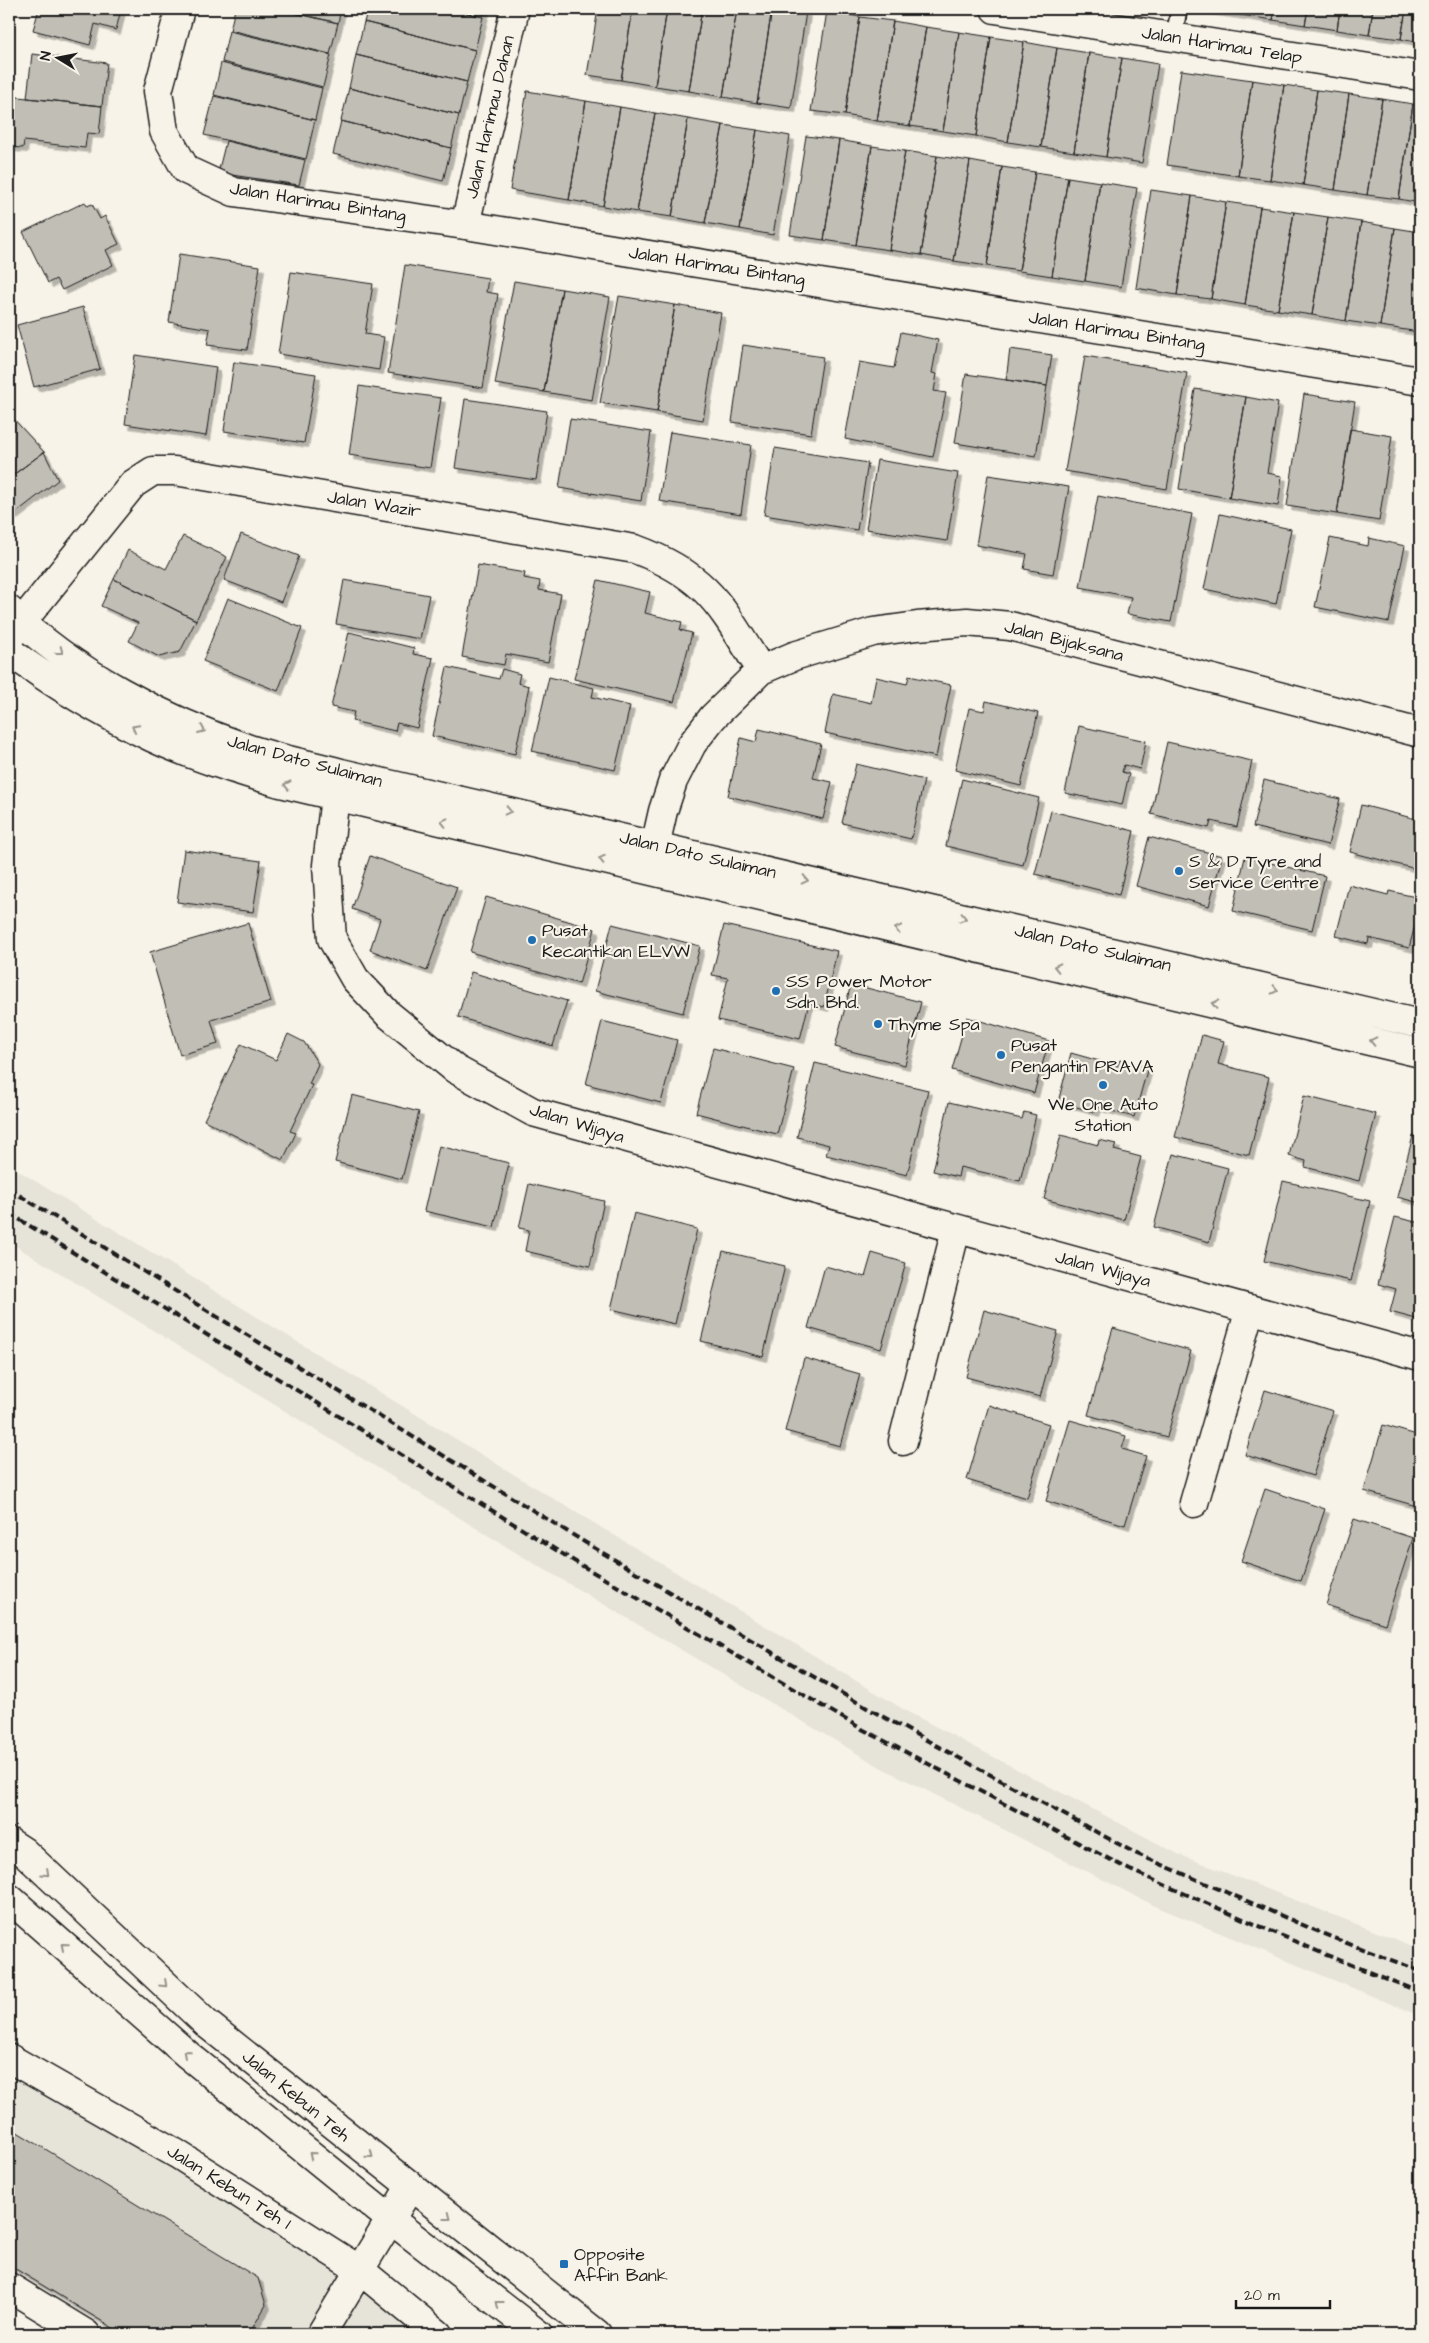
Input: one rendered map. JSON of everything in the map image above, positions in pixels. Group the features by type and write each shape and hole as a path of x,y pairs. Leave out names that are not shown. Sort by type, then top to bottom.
{"street":[{"name":"Jalan Harimau Bintang","path":"180,9 158,91 164,131 186,170 234,192 465,225 1420,381"},
{"name":"Jalan Harimau Dahan","path":"465,225 515,9"},
{"name":"Jalan Harimau Telap","path":"995,9 1420,76"},
{"name":"Jalan Wazir","path":"13,623 133,484 153,471 175,471 635,549 674,566 706,589 723,610 761,670"},
{"name":"Jalan Bijaksana","path":"652,858 673,781 692,744 713,717 761,670 794,656 873,632 967,622 1010,626 1420,733"},
{"name":"Jalan Dato Sulaiman","path":"13,623 82,668 159,711 338,784 652,858 1420,1052"},
{"name":"Jalan Dato Sulaiman","path":"9,650 78,697 154,738 236,770 280,783 338,784"},
{"name":"Jalan Wijaya","path":"338,784 327,865 332,939 355,979 388,1014 455,1069 533,1112 1420,1356"},
{"name":"Jalan Dato Sulaiman","path":"652,858 1420,1024"},
{"path":"903,1441 956,1228"},
{"path":"1194,1503 1250,1309"},
{"name":"Jalan Kebun Teh","path":"9,1842 23,1851 207,2024 597,2334"},
{"name":"Jalan Kebun Teh","path":"9,1898 188,2055 390,2219 538,2334"},
{"name":"Jalan Kebun Teh 1","path":"9,2058 177,2154 360,2270 438,2334"},
{"path":"321,2334 410,2187"},
{"path":"9,2287 86,2334"}],"lane":[{"path":"1174,37 1179,9"}],"shaded area":[{"path":"9,1165 549,1496 908,1712 1178,1854 1420,1949 1420,2016 1155,1906 880,1767 520,1555 9,1242"},
{"path":"9,2071 126,2138 342,2273 417,2334 110,2334 9,2272"}],"building":[{"path":"39,9 121,9 116,30 95,24 90,45 33,30"},
{"path":"235,9 277,9 338,23 330,54 230,30"},
{"path":"279,9 341,9 338,23"},
{"path":"368,9 451,9 483,17 475,50 364,22"},
{"path":"451,9 485,9 483,17"},
{"path":"598,9 633,9 621,80 587,75"},
{"path":"633,9 667,9 655,86 621,80"},
{"path":"667,9 702,9 689,91 655,86"},
{"path":"702,9 737,9 723,97 689,91"},
{"path":"737,9 772,9 757,103 723,97"},
{"path":"772,9 806,12 791,108 757,103"},
{"path":"1199,9 1242,9 1241,15"},
{"path":"1242,9 1275,9 1273,20 1241,15"},
{"path":"1275,9 1308,9 1305,25 1273,20"},
{"path":"1308,9 1340,9 1337,30 1305,25"},
{"path":"1340,9 1373,9 1369,35 1337,30"},
{"path":"1373,9 1406,9 1401,39 1369,35"},
{"path":"1406,9 1420,9 1420,43 1401,39"},
{"path":"827,11 860,17 845,115 811,111"},
{"path":"860,17 893,21 877,121 845,115"},
{"path":"893,21 926,27 910,126 877,121"},
{"path":"364,22 475,50 467,82 356,55"},
{"path":"926,27 959,32 943,131 910,126"},
{"path":"229,31 331,55 323,87 222,62"},
{"path":"959,32 991,37 976,136 943,131"},
{"path":"991,37 1024,42 1008,142 976,136"},
{"path":"1024,42 1057,48 1041,147 1008,142"},
{"path":"1057,48 1089,53 1074,152 1041,147"},
{"path":"1089,53 1122,58 1106,157 1074,152"},
{"path":"32,54 107,63 102,106 27,98"},
{"path":"356,55 467,82 459,115 349,88"},
{"path":"1122,58 1158,64 1142,163 1106,157"},
{"path":"221,63 322,88 315,120 214,95"},
{"path":"1181,70 1252,80 1238,176 1167,165"},
{"path":"1252,80 1284,85 1270,180 1238,176"},
{"path":"1284,85 1317,90 1303,185 1270,180"},
{"path":"349,88 459,115 451,148 341,121"},
{"path":"1317,90 1349,94 1335,190 1303,185"},
{"path":"527,91 586,101 569,200 510,190"},
{"path":"1349,94 1382,99 1367,195 1335,190"},
{"path":"9,96 102,106 99,134 87,133 85,148 24,141 23,148 9,147"},
{"path":"214,96 315,120 306,159 204,135"},
{"path":"1382,99 1413,104 1399,199 1367,195"},
{"path":"586,101 620,107 603,206 569,200"},
{"path":"1413,104 1420,105 1420,203 1399,199"},
{"path":"620,107 655,113 637,212 603,206"},
{"path":"655,113 688,119 672,217 637,212"},
{"path":"688,119 723,125 705,223 672,217"},
{"path":"341,121 451,148 443,181 333,154"},
{"path":"723,125 757,130 740,229 705,223"},
{"path":"757,130 790,136 773,235 740,229"},
{"path":"806,136 839,140 824,240 790,235"},
{"path":"839,140 872,146 856,245 824,240"},
{"path":"226,141 305,160 299,185 218,173"},
{"path":"872,146 905,151 889,250 856,245"},
{"path":"905,151 937,156 921,255 889,250"},
{"path":"937,156 970,161 954,261 921,255"},
{"path":"970,161 1002,167 987,266 954,261"},
{"path":"1002,167 1035,172 1019,271 987,266"},
{"path":"1035,172 1068,177 1052,276 1019,271"},
{"path":"1068,177 1100,182 1085,281 1052,276"},
{"path":"1100,182 1137,188 1121,287 1085,281"},
{"path":"1151,190 1192,196 1177,295 1136,288"},
{"path":"1192,196 1226,202 1211,299 1177,295"},
{"path":"85,202 87,206 92,204 100,219 105,216 119,244 106,250 113,265 62,290 56,279 48,283 23,232"},
{"path":"1226,202 1260,207 1245,305 1211,299"},
{"path":"1260,207 1294,212 1278,310 1245,305"},
{"path":"1294,212 1328,217 1312,315 1278,310"},
{"path":"1328,217 1361,222 1346,321 1312,315"},
{"path":"1361,222 1395,228 1380,326 1346,321"},
{"path":"1395,228 1420,232 1419,332 1380,326"},
{"path":"179,254 260,266 247,350 207,345 210,329 169,322"},
{"path":"405,265 488,278 486,292 498,294 483,388 388,373"},
{"path":"291,272 373,284 365,334 384,337 379,370 278,354"},
{"path":"514,281 562,289 544,392 495,384"},
{"path":"562,289 610,297 592,400 544,392"},
{"path":"619,296 675,305 657,412 600,403"},
{"path":"675,305 721,313 703,420 657,412"},
{"path":"83,307 100,369 34,387 17,325"},
{"path":"901,332 938,340 932,373 937,374 934,391 946,393 933,457 845,439 859,362 894,368"},
{"path":"743,345 823,357 811,434 732,422"},
{"path":"1010,349 1052,355 1047,386 1006,380"},
{"path":"135,355 216,367 206,436 125,424"},
{"path":"1085,356 1187,373 1167,489 1065,471"},
{"path":"234,362 316,374 304,443 224,431"},
{"path":"966,374 1047,386 1036,456 955,443"},
{"path":"359,386 441,398 430,468 349,455"},
{"path":"1195,389 1246,397 1229,498 1179,489"},
{"path":"1304,394 1355,402 1337,514 1287,506"},
{"path":"1246,397 1278,403 1267,473 1282,476 1278,506 1229,498"},
{"path":"465,399 547,411 536,480 455,468"},
{"path":"9,414 44,452 9,478"},
{"path":"570,419 651,432 641,501 559,488"},
{"path":"1350,429 1392,436 1379,521 1337,514"},
{"path":"670,432 751,445 741,514 659,501"},
{"path":"775,448 868,463 857,530 764,515"},
{"path":"44,452 58,480 13,515 9,511 9,478"},
{"path":"877,460 958,473 947,541 866,529"},
{"path":"988,475 1069,487 1053,574 1024,569 1027,554 976,545"},
{"path":"1420,486 1420,525 1414,524"},
{"path":"1098,496 1192,514 1171,622 1127,614 1131,597 1080,587"},
{"path":"1220,514 1291,529 1276,604 1204,589"},
{"path":"241,534 299,556 281,602 224,580"},
{"path":"183,536 227,557 196,620 114,579 128,550 166,569"},
{"path":"1330,538 1368,546 1369,538 1405,546 1389,622 1315,607"},
{"path":"478,565 525,573 524,578 540,581 539,590 561,594 548,662 506,654 504,665 462,657"},
{"path":"114,579 196,620 180,652 159,657 129,641 138,623 101,606"},
{"path":"344,580 429,595 420,639 336,624"},
{"path":"598,580 650,592 645,613 682,622 680,630 692,633 674,702 574,679"},
{"path":"228,598 302,628 278,691 203,661"},
{"path":"349,632 414,648 413,654 433,658 417,728 397,723 395,731 352,721 354,712 331,707"},
{"path":"447,667 499,679 502,669 520,674 518,683 529,686 515,754 432,736"},
{"path":"909,676 951,685 936,757 825,733 833,694 871,703 876,677 907,684"},
{"path":"549,677 594,688 592,697 630,706 615,770 532,751"},
{"path":"986,701 1038,713 1021,786 955,770 969,708 984,711"},
{"path":"1079,726 1146,741 1140,769 1124,765 1122,772 1129,774 1122,805 1065,793"},
{"path":"759,729 821,744 813,778 832,782 823,819 728,796 741,738 756,742"},
{"path":"1167,742 1252,761 1237,827 1211,821 1209,828 1151,814"},
{"path":"856,764 924,780 911,839 842,823"},
{"path":"962,779 1039,798 1023,865 946,846"},
{"path":"1264,780 1340,799 1328,845 1253,827"},
{"path":"1361,805 1420,820 1420,870 1350,852"},
{"path":"1051,811 1134,831 1119,895 1035,874"},
{"name":"S & D Tyre and Service Centre","path":"1149,837 1222,856 1209,906 1136,886"},
{"path":"184,850 261,861 253,912 177,902"},
{"path":"370,856 457,887 427,971 370,950 380,919 352,909"},
{"path":"1245,857 1325,876 1312,930 1233,911"},
{"path":"1349,885 1388,895 1389,891 1420,898 1420,906 1409,948 1369,938 1368,944 1336,936"},
{"name":"Pusat Kecantikan ELVW","path":"486,897 595,929 579,984 470,952"},
{"path":"248,923 271,1002 211,1020 218,1044 180,1055 150,952"},
{"path":"612,924 700,946 683,1013 595,991"},
{"name":"SS Power Motor Sdn. Bhd.","path":"724,925 837,951 824,1007 809,1003 800,1039 718,1020 728,978 712,975"},
{"path":"471,972 567,1001 553,1046 458,1017"},
{"name":"Thyme Spa","path":"851,984 921,1002 905,1065 835,1047"},
{"name":"Pusat Pengantin PRAVA","path":"967,1017 1049,1041 1034,1093 952,1070"},
{"path":"602,1021 677,1040 661,1103 586,1084"},
{"path":"288,1034 304,1042 318,1064 309,1084 312,1085 290,1131 296,1133 283,1160 204,1120 241,1044 276,1060"},
{"path":"1202,1035 1224,1041 1218,1064 1269,1077 1249,1155 1175,1137"},
{"path":"713,1048 794,1069 777,1134 696,1113"},
{"name":"We One Auto Station","path":"1071,1053 1117,1066 1120,1060 1148,1067 1134,1117 1097,1107 1095,1112 1058,1102"},
{"path":"815,1063 928,1090 907,1175 826,1155 829,1145 797,1137"},
{"path":"352,1095 419,1112 402,1179 335,1162"},
{"path":"1304,1096 1376,1114 1359,1181 1305,1167 1306,1161 1289,1156"},
{"path":"949,1102 1022,1119 1024,1112 1036,1115 1020,1181 960,1167 958,1177 933,1171"},
{"path":"1061,1135 1098,1145 1099,1140 1116,1144 1114,1150 1141,1157 1124,1220 1044,1199"},
{"path":"1413,1136 1420,1137 1420,1203 1397,1197"},
{"path":"439,1146 509,1163 494,1227 424,1211"},
{"path":"1173,1154 1228,1168 1209,1242 1154,1227"},
{"path":"1283,1181 1370,1201 1351,1281 1264,1261"},
{"path":"529,1184 604,1201 590,1266 525,1251 529,1230 519,1228"},
{"path":"634,1213 697,1229 675,1324 611,1309"},
{"path":"1395,1217 1420,1223 1420,1320 1390,1312 1396,1289 1378,1284"},
{"path":"723,1251 785,1266 763,1357 701,1341"},
{"path":"872,1253 906,1263 881,1349 808,1328 825,1266 865,1277"},
{"path":"984,1310 1058,1331 1040,1397 966,1377"},
{"path":"1113,1328 1191,1351 1167,1437 1088,1415"},
{"path":"804,1358 860,1374 840,1446 785,1431"},
{"path":"1265,1390 1333,1411 1313,1476 1245,1455"},
{"path":"989,1405 1049,1424 1027,1498 967,1480"},
{"path":"1070,1420 1126,1436 1122,1449 1146,1456 1125,1525 1046,1501"},
{"path":"1383,1425 1420,1436 1420,1507 1364,1491"},
{"path":"1265,1489 1325,1509 1301,1581 1241,1561"},
{"path":"1354,1519 1413,1538 1385,1624 1326,1605"},
{"path":"9,2127 258,2278 266,2305 249,2334 123,2334 9,2265"}],"railway":[{"path":"9,1189 586,1543 867,1708 1137,1854 1331,1937 1420,1971"},
{"path":"9,1213 574,1561 862,1729 1130,1870 1324,1954 1420,1992"}],"place":[{"name":"S & D Tyre and Service Centre","path":"1179,871"},
{"name":"Pusat Kecantikan ELVW","path":"532,940"},
{"name":"SS Power Motor Sdn. Bhd.","path":"776,991"},
{"name":"Thyme Spa","path":"878,1024"},
{"name":"Pusat Pengantin PRAVA","path":"1001,1055"},
{"name":"We One Auto Station","path":"1103,1085"},
{"name":"Opposite Affin Bank","path":"564,2264"}]}
